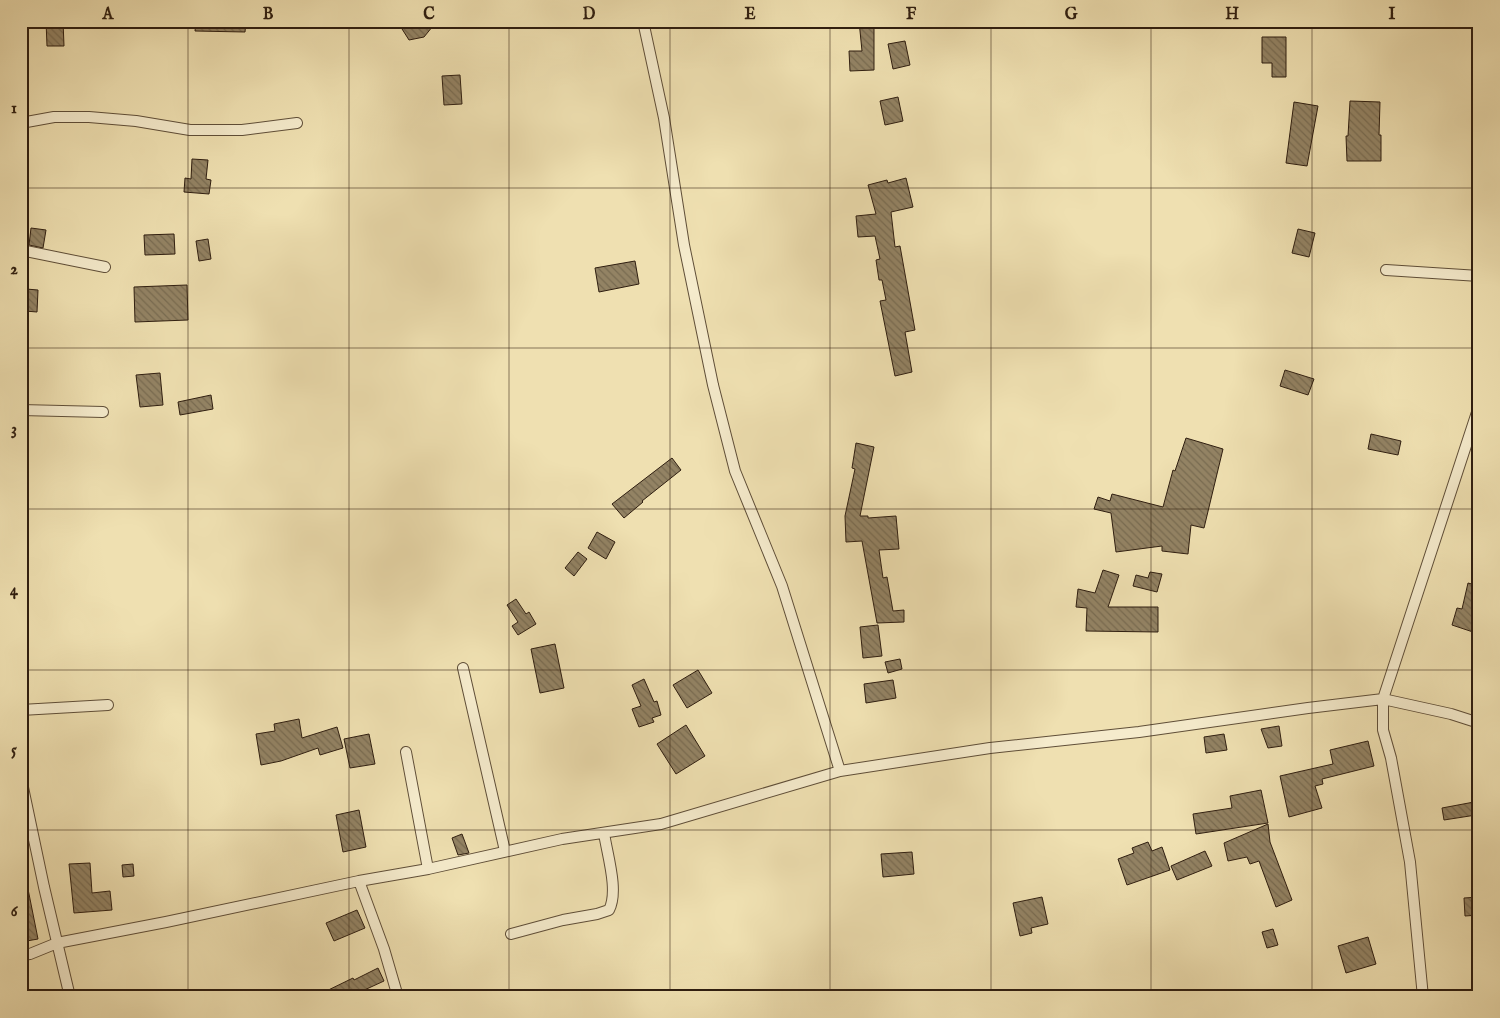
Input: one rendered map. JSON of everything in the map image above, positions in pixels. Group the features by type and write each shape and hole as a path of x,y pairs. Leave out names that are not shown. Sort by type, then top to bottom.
{"street":[{"path":"643,21 664,118 684,246 713,385 733,461 782,586 840,771"},
{"path":"21,123 54,117 89,117 136,121 190,130 242,130 298,123"},
{"path":"21,250 105,267"},
{"path":"1386,270 1479,276"},
{"path":"1423,997 1410,862 1391,758 1383,730 1383,699 1479,406"},
{"path":"21,410 103,412"},
{"path":"463,668 505,851"},
{"path":"21,955 30,954 57,943 359,881 428,869 562,839 661,824 840,771 990,748 1139,732 1383,699 1451,714 1479,723"},
{"path":"21,710 108,705"},
{"path":"406,752 428,869"},
{"path":"21,778 44,888 70,997"},
{"path":"511,934 609,910 614,892 604,832"},
{"path":"359,881 384,949 398,997"}],"building":[{"path":"46,21 63,21 64,46 47,46"},
{"path":"196,21 246,21 245,32 195,31"},
{"path":"397,21 437,21 424,37 409,40"},
{"path":"859,21 874,21 874,70 850,71 849,51 862,51"},
{"path":"1262,37 1286,37 1286,77 1272,77 1272,63 1262,63"},
{"path":"905,41 910,65 893,69 888,44"},
{"path":"460,75 462,104 444,105 442,76"},
{"path":"898,97 903,121 885,125 880,101"},
{"path":"1350,101 1380,102 1379,135 1381,135 1381,161 1347,161 1346,136 1348,136"},
{"path":"1294,102 1318,106 1307,166 1286,163"},
{"path":"192,159 208,160 206,179 211,180 209,194 184,192 185,178 191,179"},
{"path":"906,178 913,207 891,212 895,247 900,246 915,330 905,332 912,372 895,376 880,301 886,300 882,280 879,280 876,260 880,259 875,236 858,237 856,216 876,214 868,185 887,180 888,183"},
{"path":"31,228 46,230 43,248 29,245"},
{"path":"1298,229 1315,233 1309,257 1292,253"},
{"path":"174,234 175,254 145,255 144,235"},
{"path":"208,239 211,259 199,261 196,241"},
{"path":"635,261 639,284 599,292 595,268"},
{"path":"187,285 188,320 135,322 134,287"},
{"path":"26,289 38,290 37,312 25,311"},
{"path":"1285,370 1314,379 1308,395 1280,386"},
{"path":"160,373 163,405 140,407 136,375"},
{"path":"211,395 213,409 180,415 178,402"},
{"path":"1371,434 1401,441 1398,455 1368,449"},
{"path":"1186,438 1223,449 1204,528 1191,525 1188,554 1162,551 1162,546 1116,552 1111,513 1094,509 1098,497 1110,501 1112,494 1163,507 1173,470 1175,471"},
{"path":"856,443 874,447 860,516 868,516 868,518 896,516 899,549 879,550 883,578 887,577 893,611 904,610 904,622 877,623 862,541 846,542 845,516 855,469 852,468"},
{"path":"672,458 681,470 624,518 612,504"},
{"path":"597,532 615,542 606,559 588,548"},
{"path":"578,552 587,559 574,576 565,568"},
{"path":"1103,570 1119,575 1108,607 1158,607 1158,632 1086,631 1087,608 1076,607 1078,589 1095,593"},
{"path":"1150,572 1162,574 1157,592 1133,586 1136,575 1148,578"},
{"path":"1468,583 1479,586 1479,634 1452,625 1457,608 1462,609"},
{"path":"516,599 526,614 529,612 536,624 518,635 512,626 518,622 507,605"},
{"path":"878,625 882,656 863,658 860,627"},
{"path":"555,644 564,688 540,693 531,649"},
{"path":"900,659 902,669 888,673 885,662"},
{"path":"698,670 712,693 687,708 673,685"},
{"path":"644,679 654,702 657,701 661,715 652,718 654,722 639,727 632,709 641,706 632,685"},
{"path":"893,680 896,698 866,703 864,684"},
{"path":"299,719 302,738 337,727 343,748 320,755 318,748 281,761 261,765 256,734 275,731 274,724"},
{"path":"686,725 705,756 676,774 657,744"},
{"path":"1279,726 1282,746 1268,748 1261,729"},
{"path":"369,734 375,764 350,768 344,739"},
{"path":"1224,734 1227,750 1206,753 1204,737"},
{"path":"1368,741 1374,766 1322,779 1323,784 1315,786 1322,808 1289,817 1280,776 1333,764 1330,750"},
{"path":"1261,790 1268,823 1196,834 1193,814 1232,808 1230,796"},
{"path":"1474,802 1476,815 1444,820 1442,808"},
{"path":"359,810 366,847 343,852 336,815"},
{"path":"1268,824 1270,842 1292,900 1276,907 1259,861 1250,864 1247,857 1228,861 1224,843"},
{"path":"462,834 469,853 458,855 452,838"},
{"path":"1148,842 1152,851 1162,847 1170,870 1127,885 1118,859 1134,853 1132,848"},
{"path":"1205,851 1212,866 1177,880 1171,866"},
{"path":"912,852 914,874 883,877 881,854"},
{"path":"90,863 92,893 110,891 112,910 74,913 69,864"},
{"path":"133,864 134,876 123,877 122,865"},
{"path":"21,884 27,884 38,939 21,942"},
{"path":"1042,897 1048,924 1031,928 1032,933 1020,936 1013,903"},
{"path":"1479,897 1479,915 1465,916 1464,898"},
{"path":"357,910 365,928 334,941 326,923"},
{"path":"1273,929 1278,945 1267,948 1262,932"},
{"path":"1368,937 1376,964 1346,973 1338,946"},
{"path":"378,968 384,981 360,992 362,997 314,997 353,978 354,980"}]}
